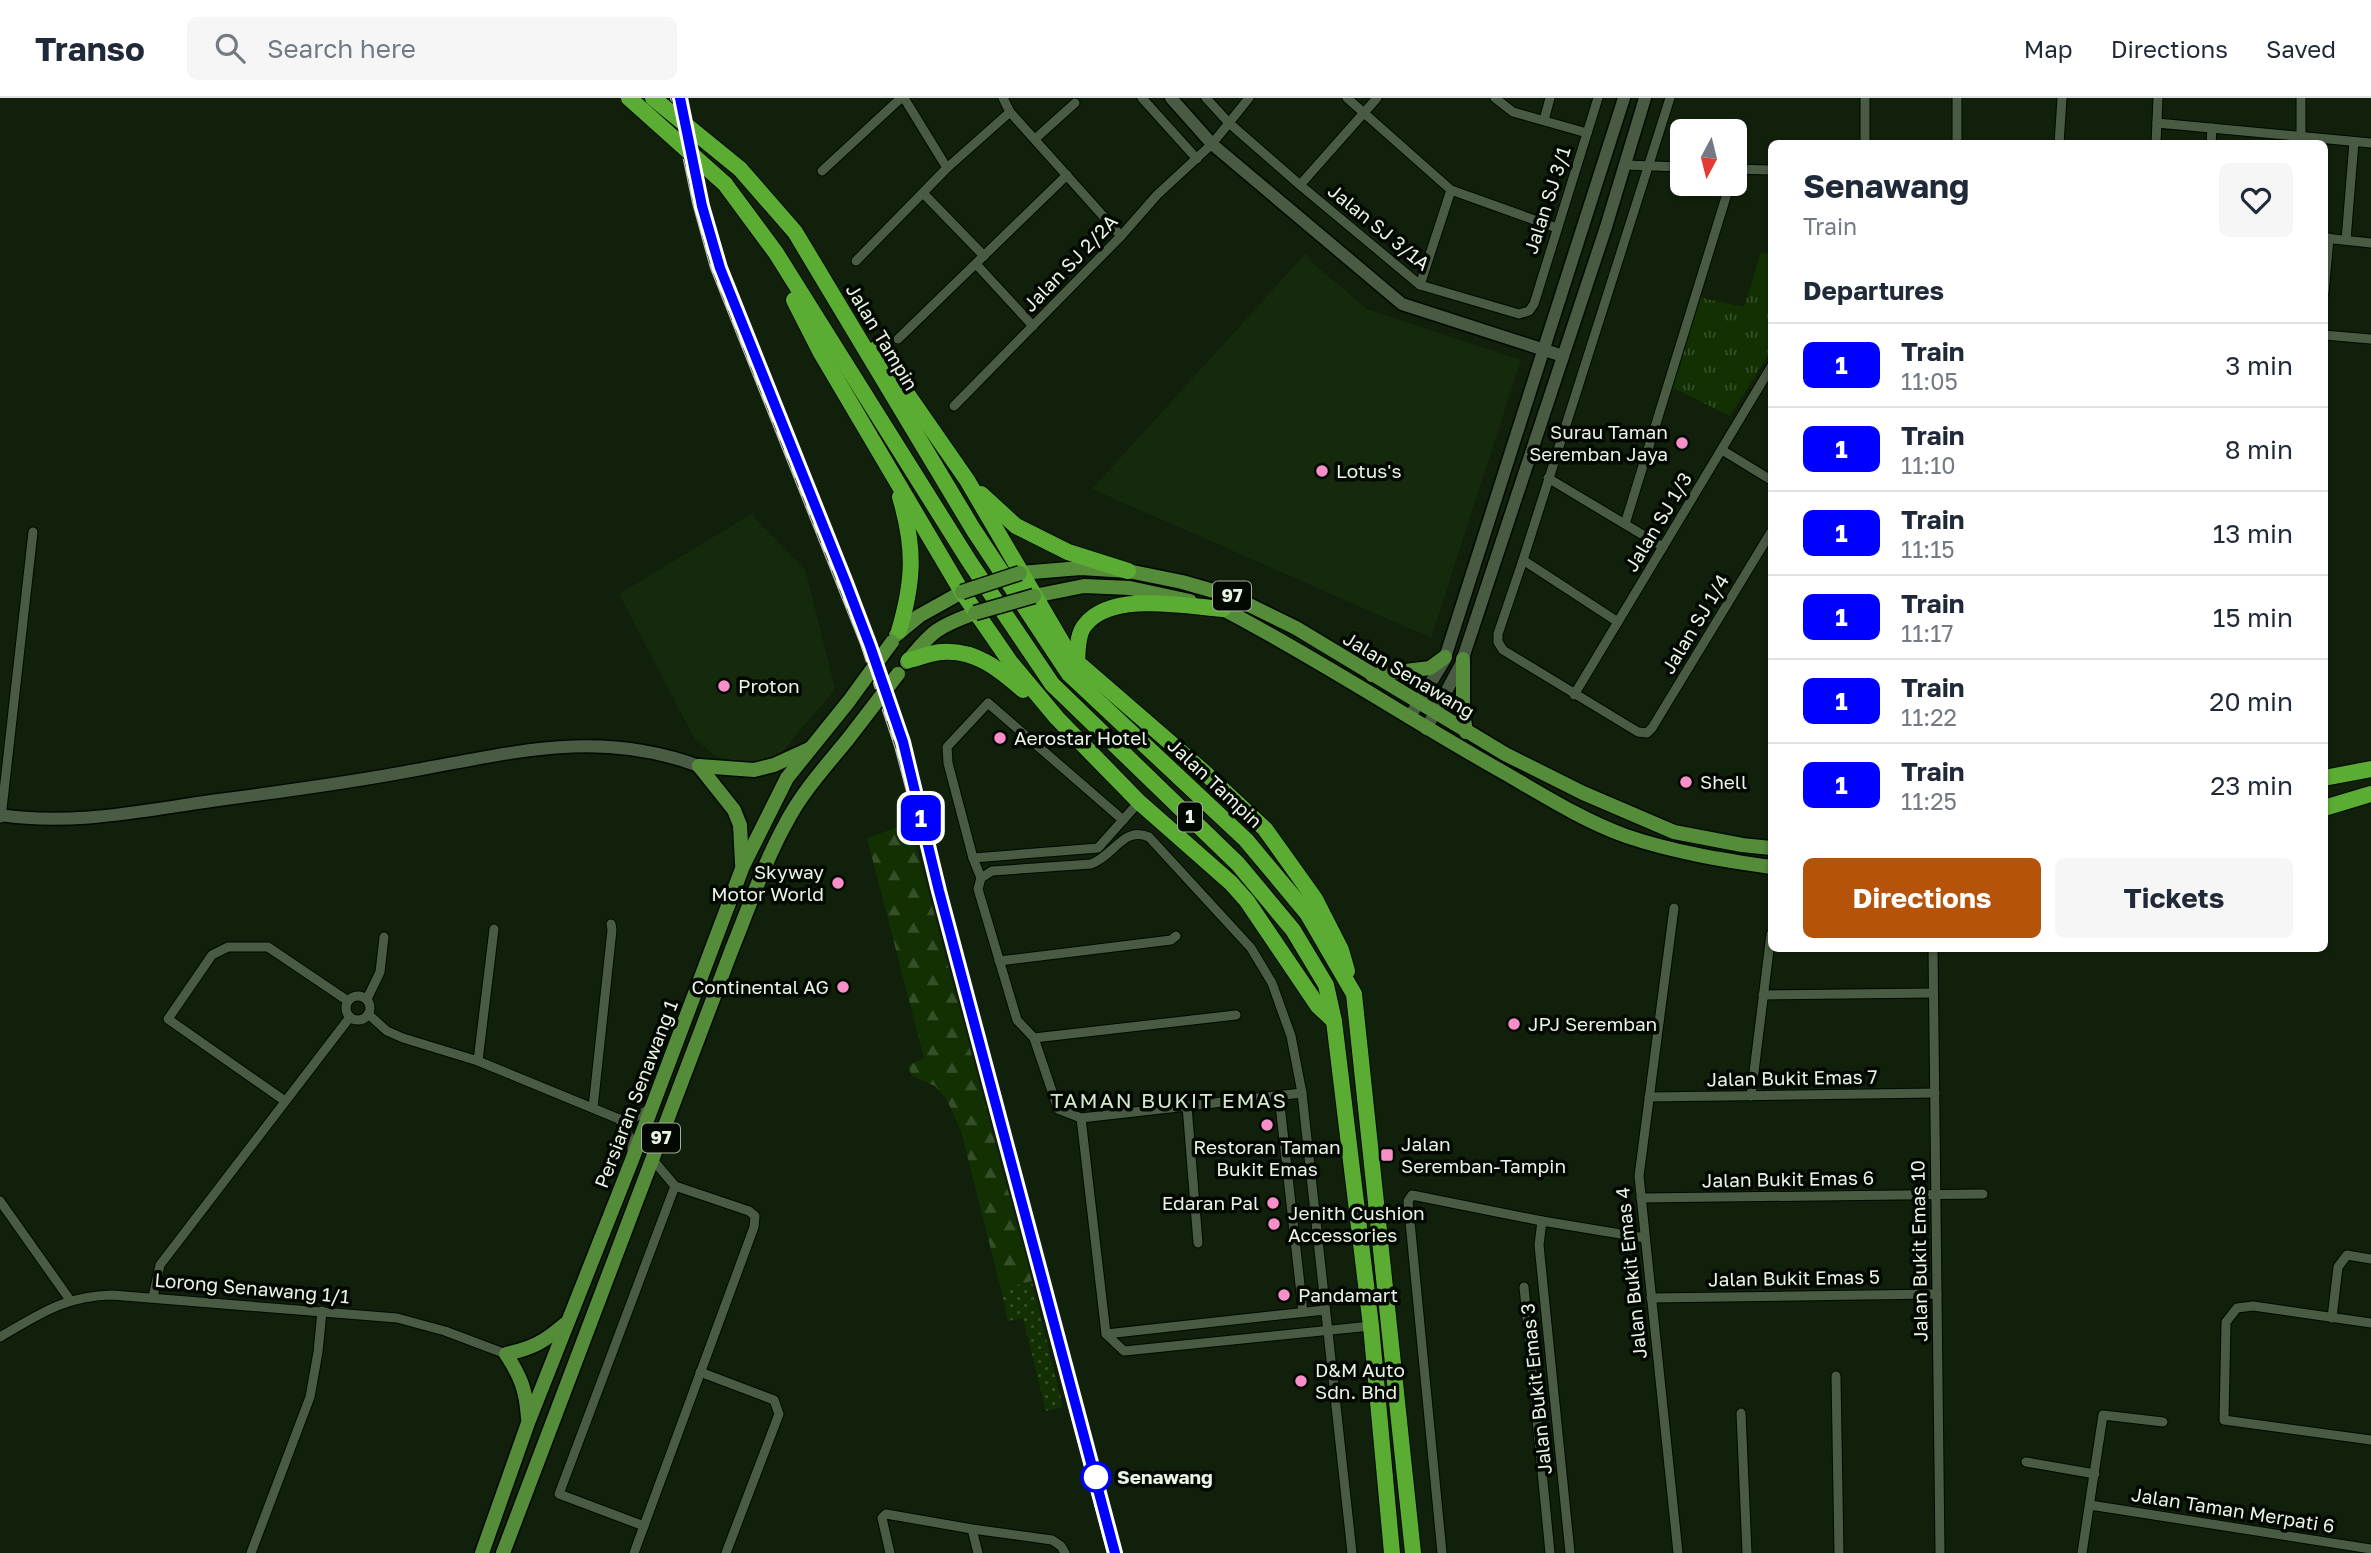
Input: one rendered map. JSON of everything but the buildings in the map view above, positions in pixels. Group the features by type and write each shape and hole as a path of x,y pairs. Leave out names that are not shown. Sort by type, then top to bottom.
{"highway":[{"name":"1","path":"629,98 736,197 776,253 969,561 1052,684 1238,864 1293,930 1326,985 1334,1021 1371,1326 1392,1553"},
{"name":"Jalan Tampin","path":"653,98 740,169 795,232 973,529 1069,674 1246,840 1307,913 1354,994 1413,1553"},
{"path":"736,197 770,254 821,353 962,592 1011,663 1057,718 1139,802 1231,883 1247,901 1318,1006 1334,1021"},
{"path":"795,232 967,480 1066,649 1077,662 1204,772 1265,829 1315,899 1341,950 1354,994"},
{"path":"892,472 909,528 912,581 895,637"},
{"path":"967,480 1016,526 1068,552 1128,571"},
{"path":"1077,662 1083,626 1097,614 1143,603 1223,610"},
{"path":"909,660 940,652 976,656 999,669 1057,718"},
{"path":"2328,777 2371,769"},
{"path":"2328,807 2371,794"}],"main road":[{"name":"Jalan Senawang","path":"1020,573 1081,568 1128,571 1231,596 1296,628 1505,754 1583,793 1674,832 1768,848"},
{"name":"97","path":"962,592 1020,573"},
{"name":"Jalan Senawang","path":"1034,596 1084,586 1130,588 1223,610 1287,643 1426,729 1582,817 1666,849 1768,866"},
{"name":"Persiaran Senawang 1","path":"482,1553 528,1423 653,1106 743,866 787,778 849,701 895,637 940,602 962,592"},
{"name":"97","path":"975,613 1034,596"},
{"name":"Persiaran Senawang 1","path":"503,1553 732,949 787,821 807,790 930,634 948,622 975,613"},
{"path":"1372,675 1430,668 1445,657"},
{"path":"1463,659 1463,712 1466,732"},
{"path":"699,766 754,770 774,765 811,748"},
{"path":"699,766 734,810 740,825 743,866"},
{"path":"528,1423 521,1377 506,1353 531,1348 545,1341 567,1322"}],"street":[{"path":"822,171 902,98 947,168"},
{"path":"1003,98 1010,112 1121,236"},
{"path":"1142,98 1197,159"},
{"path":"1171,98 1212,144 1402,304 1563,356"},
{"name":"Jalan SJ 3/1A","path":"1206,98 1229,123 1420,285 1519,314 1529,311"},
{"name":"Jalan SJ 2/2A","path":"954,406 1121,236 1157,195 1212,144 1249,98"},
{"path":"1348,98 1451,190 1557,228"},
{"path":"1300,185 1377,98"},
{"path":"1496,98 1513,112 1587,133"},
{"path":"1544,120 1550,98"},
{"name":"Jalan SJ 3/1","path":"1529,311 1534,304 1598,98"},
{"path":"1409,718 1445,657 1623,98"},
{"path":"1426,729 1463,659 1645,98"},
{"path":"1574,695 1503,650 1497,634 1523,561 1670,98"},
{"path":"1865,98 1866,140"},
{"path":"1957,98 1957,140"},
{"path":"2059,140 2062,98"},
{"path":"2156,140 2158,98"},
{"path":"2301,98 2301,137"},
{"path":"1035,139 1075,103"},
{"path":"856,261 947,168 1010,112"},
{"path":"2158,123 2371,143"},
{"path":"2211,140 2212,128"},
{"path":"2346,240 2354,142"},
{"path":"1599,174 1625,165 1670,167"},
{"path":"1747,170 1768,170"},
{"path":"898,339 1067,175"},
{"path":"1420,285 1451,190"},
{"path":"923,192 984,256"},
{"path":"1625,524 1726,196"},
{"path":"2328,238 2371,243"},
{"path":"976,264 1033,326"},
{"path":"2328,335 2371,339"},
{"name":"Jalan SJ 1/3","path":"1574,695 1768,374"},
{"path":"1721,450 1768,478"},
{"path":"1548,478 1663,547"},
{"path":"33,532 1,817 58,820 111,816 369,779 522,750 571,745 614,746 675,758 699,766"},
{"name":"Jalan SJ 1/4","path":"1574,695 1638,732 1647,733 1768,537"},
{"path":"1523,561 1618,622"},
{"path":"1123,820 988,703 947,747 948,763 973,858 981,877 978,889 1017,1020 1034,1038 1058,1109 1081,1118 1302,1093"},
{"path":"973,858 1098,848 1139,802"},
{"path":"981,877 992,871 1091,864 1102,860 1130,834 1140,833 1149,837 1251,948 1272,983 1291,1036 1302,1093 1352,1553"},
{"name":"Jalan Bukit Emas 4","path":"1674,908 1639,1176 1678,1553"},
{"path":"593,1108 611,924"},
{"path":"478,1060 494,929"},
{"path":"999,961 1171,940 1176,936"},
{"path":"367,999 357,995 348,1001 346,1011 351,1017 362,1019 368,1014 370,1007 367,999 380,972 384,937"},
{"path":"285,1101 169,1019 212,955 228,947 268,947 348,1001"},
{"path":"1751,1096 1769,952"},
{"name":"Jalan Bukit Emas 10","path":"1933,952 1940,1553"},
{"path":"1763,995 1933,993"},
{"path":"368,1014 387,1031 403,1038 478,1060 619,1119 634,1118 653,1106"},
{"path":"1034,1038 1236,1015"},
{"path":"153,1297 160,1265 351,1017"},
{"name":"Jalan Bukit Emas 7","path":"1649,1097 1934,1093"},
{"path":"1279,1096 1303,1312"},
{"path":"1186,1106 1198,1243"},
{"path":"1081,1118 1106,1334 1125,1351 1371,1326"},
{"path":"619,1119 632,1141 632,1160"},
{"path":"634,1553 754,1227 755,1216 749,1211 675,1186 653,1160"},
{"path":"644,1526 559,1494 675,1186"},
{"name":"Jalan Bukit Emas 6","path":"1641,1198 1983,1194"},
{"path":"1443,1553 1408,1201 1412,1195 1419,1195 1542,1221 1645,1238"},
{"path":"0,1201 70,1300"},
{"name":"Jalan Bukit Emas 3","path":"1542,1221 1539,1245 1570,1553"},
{"path":"2332,1318 2337,1267 2347,1255 2371,1259"},
{"path":"1524,1287 1550,1553"},
{"name":"Jalan Bukit Emas 5","path":"1651,1298 1937,1294"},
{"name":"Lorong Senawang 1/1","path":"0,1337 56,1304 90,1295 153,1297 409,1321 506,1353"},
{"path":"2371,1323 2253,1306 2237,1308 2226,1322 2224,1420 2371,1440"},
{"path":"1106,1334 1325,1310"},
{"path":"251,1553 310,1397 322,1311"},
{"path":"700,1372 774,1400 779,1414 726,1553"},
{"path":"1836,1376 1839,1553"},
{"path":"1741,1413 1747,1553"},
{"path":"2082,1553 2104,1415 2163,1422"},
{"path":"2026,1462 2095,1474"},
{"name":"Jalan Taman Merpati 6","path":"2090,1505 2371,1549"},
{"path":"890,1553 882,1518 886,1514 972,1530 1052,1540 1061,1546 1065,1553"},
{"path":"972,1530 978,1553"}],"shaded area":[{"path":"1306,253 1314,264 1367,309 1521,360 1431,638 1092,489"},
{"path":"751,514 805,569 835,689 773,763 745,764 715,756 694,738 619,594"}],"green space":[{"path":"1768,251 1768,356 1730,416 1669,386 1698,297 1744,307 1761,253 1767,254"},
{"path":"1768,265 1768,301 1754,294"},
{"path":"910,823 1032,1281 1001,1289 961,1131 947,1100 935,1086 912,1076 908,1066 924,1058 867,838"},
{"path":"1032,1281 1063,1407 1046,1411 1023,1318 1008,1321 1001,1289"}],"railway":[{"path":"673,98 695,203 713,268 863,644 897,746 1110,1553"}],"train":[{"name":"1","path":"680,98 702,206 720,268 846,583 903,742 939,891 1115,1553"}],"place":[{"name":"Surau Taman Seremban Jaya","path":"1682,443"},
{"name":"Lotus's","path":"1322,471"},
{"name":"Proton","path":"724,686"},
{"name":"Aerostar Hotel","path":"1000,738"},
{"name":"Shell","path":"1686,782"},
{"name":"Skyway Motor World","path":"838,883"},
{"name":"Continental AG","path":"843,987"},
{"name":"JPJ Seremban","path":"1514,1024"},
{"name":"Restoran Taman Bukit Emas","path":"1267,1125"},
{"name":"Jalan Seremban-Tampin","path":"1387,1155"},
{"name":"Edaran Pal","path":"1273,1203"},
{"name":"Jenith Cushion Accessories","path":"1274,1224"},
{"name":"Pandamart","path":"1284,1295"},
{"name":"D&M Auto Sdn. Bhd","path":"1301,1381"},
{"name":"Senawang","path":"1096,1477"}],"district":[{"name":"TAMAN BUKIT EMAS","path":"1169,1101"}]}
